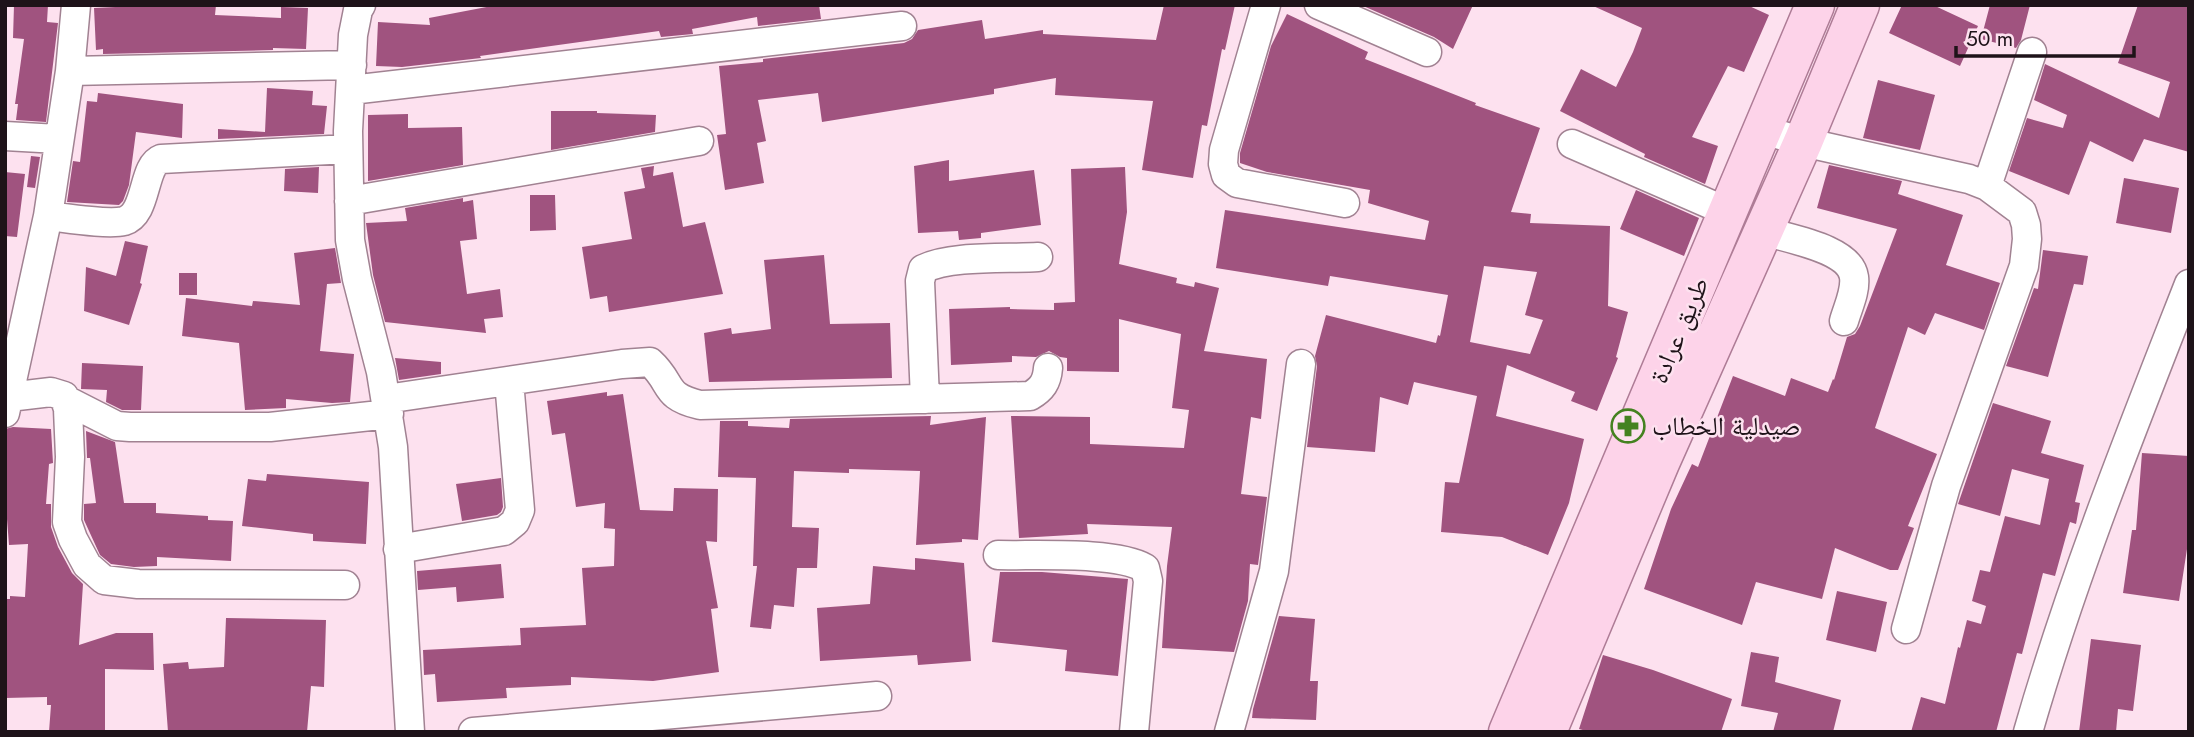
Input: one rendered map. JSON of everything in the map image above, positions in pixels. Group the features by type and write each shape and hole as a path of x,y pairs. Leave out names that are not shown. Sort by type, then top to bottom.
{"main road":[{"name":"طريق عرادة","path":"1508,732 1815,5"},
{"path":"1547,732 1660,463 1803,142 1860,5"},
{"path":"1790,68 1829,82"}],"street":[{"path":"76,5 70,71 48,216 7,405 51,392 64,396 68,409 70,457 67,522 88,565 104,580 138,584 345,585"},
{"path":"360,5 355,27 351,78 348,149 350,240 388,407 393,447 410,732"},
{"path":"1266,5 1224,150 1223,164 1226,175 1237,183 1345,202"},
{"path":"1320,5 1427,52"},
{"path":"70,71 351,78 902,26"},
{"path":"1987,186 2032,52"},
{"path":"1764,130 1803,142 1969,179 1987,186 2022,212 2026,225 2024,266 1946,486 1906,629"},
{"path":"5,136 58,139"},
{"path":"349,201 699,141"},
{"path":"1572,144 1728,212"},
{"path":"48,216 117,222 128,219 136,211 154,164 161,159 348,149"},
{"path":"1764,231 1838,254 1850,264 1854,278 1853,292 1844,321"},
{"path":"925,399 920,281 923,269 949,261 1038,257"},
{"path":"2028,732 2044,676 2099,515 2187,292"},
{"path":"66,400 117,425 130,427 270,427 388,407 509,381 622,364 650,362 661,371 670,390 681,401 700,405 1030,396 1039,391 1047,380 1048,368"},
{"path":"1229,732 1274,571 1301,364"},
{"path":"398,548 504,531 515,522 520,510 509,381"},
{"path":"998,555 1112,558 1134,562 1145,568 1148,581 1134,732"},
{"path":"473,732 877,696"}],"building":[{"path":"14,5 48,5 47,22 58,23 46,122 16,120 18,104 15,104 24,39 13,38"},
{"path":"216,5 215,15 281,18 281,7 308,8 306,49 103,54 103,49 96,50 94,8"},
{"path":"497,5 819,5 821,19 758,26 757,17 692,29 693,34 661,37 659,31 480,56 481,58 402,67 376,66 378,22 430,25 429,18"},
{"path":"1164,5 1235,5 1225,50 1222,49 1207,126 1202,125 1193,178 1142,170 1153,101 1055,95 1056,78 994,89 994,94 822,122 818,93 758,100 766,141 757,143 764,183 725,190 717,135 726,134 719,66 904,43 912,39 918,30 982,20 985,39 1043,30 1043,34 1156,40"},
{"path":"1361,5 1473,5 1453,49 1434,37"},
{"path":"1591,5 1747,5 1769,15 1744,72 1728,66 1692,137 1718,146 1705,184 1644,157 1645,154 1560,111 1581,69 1616,87 1642,28"},
{"path":"1902,5 1933,5 1978,26 1960,66 1889,33"},
{"path":"1990,5 2030,5 2021,40 2016,48 1981,39"},
{"path":"2138,5 2189,5 2189,152 2144,139 2133,162 2090,141 2069,195 2009,171 2027,118 2063,128 2067,115 2034,100 2045,64 2159,118 2170,82 2118,63"},
{"path":"1287,14 1368,52 1365,59 1476,103 1475,105 1540,128 1511,212 1531,214 1530,223 1610,226 1608,306 1628,312 1616,357 1618,358 1597,411 1571,401 1575,392 1507,365 1496,416 1584,439 1569,503 1548,555 1502,537 1441,532 1445,482 1459,483 1477,396 1414,382 1408,405 1380,397 1375,452 1307,447 1317,366 1315,356 1326,315 1436,343 1438,335 1440,336 1448,295 1330,276 1328,286 1216,268 1225,210 1425,240 1429,221 1368,203 1370,190 1267,172 1240,163 1240,153 1271,46","holes":["1484,266 1537,272 1525,315 1543,320 1530,354 1470,342"]},
{"path":"1878,80 1935,95 1920,150 1863,138"},
{"path":"267,88 313,91 312,105 327,106 324,134 218,139 218,129 265,132"},
{"path":"98,93 183,104 182,138 136,132 129,185 119,205 67,202 73,161 80,162 87,101 97,102"},
{"path":"551,111 656,115 655,132 551,150"},
{"path":"408,114 408,128 462,127 463,165 368,181 368,115"},
{"path":"31,156 40,157 35,188 27,187"},
{"path":"949,160 949,181 1034,170 1041,225 981,233 981,238 959,240 958,231 918,233 914,166"},
{"path":"1829,165 1902,181 1898,194 1963,215 1946,265 2000,283 1984,330 1935,313 1925,335 1908,327 1875,428 1937,454 1908,526 1914,528 1898,570 1890,570 1835,548 1822,599 1756,582 1742,625 1644,589 1671,509 1692,464 1698,467 1733,376 1785,396 1791,378 1828,392 1847,337 1855,334 1860,326 1897,229 1817,208"},
{"path":"654,166 653,176 673,172 683,227 705,222 723,294 609,312 607,296 590,299 582,247 632,239 624,192 645,188 641,168"},
{"path":"319,167 318,193 284,191 285,169"},
{"path":"1125,167 1127,212 1119,264 1177,278 1176,283 1194,287 1195,282 1219,288 1204,351 1267,359 1261,419 1251,417 1241,494 1267,497 1258,565 1250,564 1248,601 1234,652 1162,648 1172,527 1087,524 1088,534 1019,538 1011,416 1090,417 1090,444 1184,448 1189,410 1172,408 1181,334 1119,319 1119,372 1067,371 1067,358 1049,351 1036,357 1012,356 1012,362 951,365 949,309 1010,307 1054,310 1054,303 1075,302 1071,169"},
{"path":"5,172 25,174 17,237 5,236"},
{"path":"2124,178 2179,188 2171,233 2116,223"},
{"path":"1636,190 1699,218 1684,256 1620,229"},
{"path":"530,195 555,195 556,230 530,231"},
{"path":"463,198 463,202 473,200 477,239 460,241 467,294 500,289 503,317 484,319 486,333 385,322 373,275 366,223 407,221 405,208"},
{"path":"125,241 148,246 140,283 142,284 129,325 84,311 86,267 116,276"},
{"path":"335,248 341,283 327,284 320,351 354,354 350,402 286,399 286,408 245,410 239,343 182,336 186,298 252,306 253,301 300,305 294,253"},
{"path":"2043,250 2088,256 2083,285 2074,284 2048,377 2006,366 2034,288 2038,289"},
{"path":"824,255 830,324 890,323 892,378 709,382 704,333 731,328 732,334 771,329 764,260"},
{"path":"179,273 197,273 197,295 179,295"},
{"path":"395,358 441,362 441,374 399,380"},
{"path":"82,363 143,366 141,410 122,410 106,402 107,390 81,389"},
{"path":"607,392 607,396 623,394 640,510 673,511 674,488 718,489 717,542 706,541 718,608 711,609 719,672 653,681 571,677 571,685 506,688 507,698 437,702 435,674 424,675 423,650 521,645 520,628 586,625 582,568 614,566 615,529 604,528 605,503 576,507 565,433 552,435 547,401"},
{"path":"1993,403 2051,421 2041,453 2084,465 2075,502 2080,503 2076,524 2070,522 2055,576 2043,573 2022,654 2017,653 1996,732 1911,732 1921,697 1945,704 1967,620 1981,624 1986,606 1972,601 1980,570 1990,572 2005,516 2040,525 2049,479 2012,469 2000,516 1958,504"},
{"path":"931,416 930,425 986,417 978,540 962,539 962,542 916,545 920,471 794,471 792,527 819,528 817,568 797,568 794,607 774,605 771,629 750,627 757,566 753,566 756,478 718,477 720,421 748,421 748,426 789,428 790,419"},
{"path":"5,429 51,429 53,463 49,464 46,504 51,504 51,527 58,547 72,573 83,584 79,645 116,633 153,633 154,670 105,669 105,732 49,732 51,705 47,705 47,697 5,698 5,599 10,599 10,596 25,597 28,544 9,545 5,493"},
{"path":"86,431 115,442 124,503 156,503 156,513 208,516 208,520 233,521 231,561 157,557 157,566 134,567 111,564 100,555 84,520 84,504 96,503 90,458 87,458"},
{"path":"2142,453 2189,456 2189,536 2179,601 2123,593 2132,530 2136,530"},
{"path":"267,474 369,482 366,544 313,541 313,534 242,526 248,479 266,481"},
{"path":"501,478 501,512 462,521 456,484"},
{"path":"915,558 964,563 971,661 918,665 917,655 820,661 817,608 870,604 873,566 915,570"},
{"path":"501,564 504,598 457,602 456,587 418,590 417,571"},
{"path":"1000,572 1042,572 1128,579 1118,676 1065,671 1067,650 992,642"},
{"path":"1837,591 1887,602 1876,652 1826,640"},
{"path":"1279,616 1315,619 1310,681 1318,681 1316,720 1252,718"},
{"path":"226,618 326,620 324,687 311,686 307,732 168,732 163,664 188,662 189,669 224,667"},
{"path":"2091,639 2141,645 2133,711 2118,709 2116,732 2079,732"},
{"path":"1751,652 1779,657 1775,682 1841,700 1833,732 1773,732 1778,713 1741,706"},
{"path":"1603,655 1732,699 1721,732 1590,732 1579,729"}],"place":[{"name":"صيدلية الخطاب","path":"1628,426"}]}
